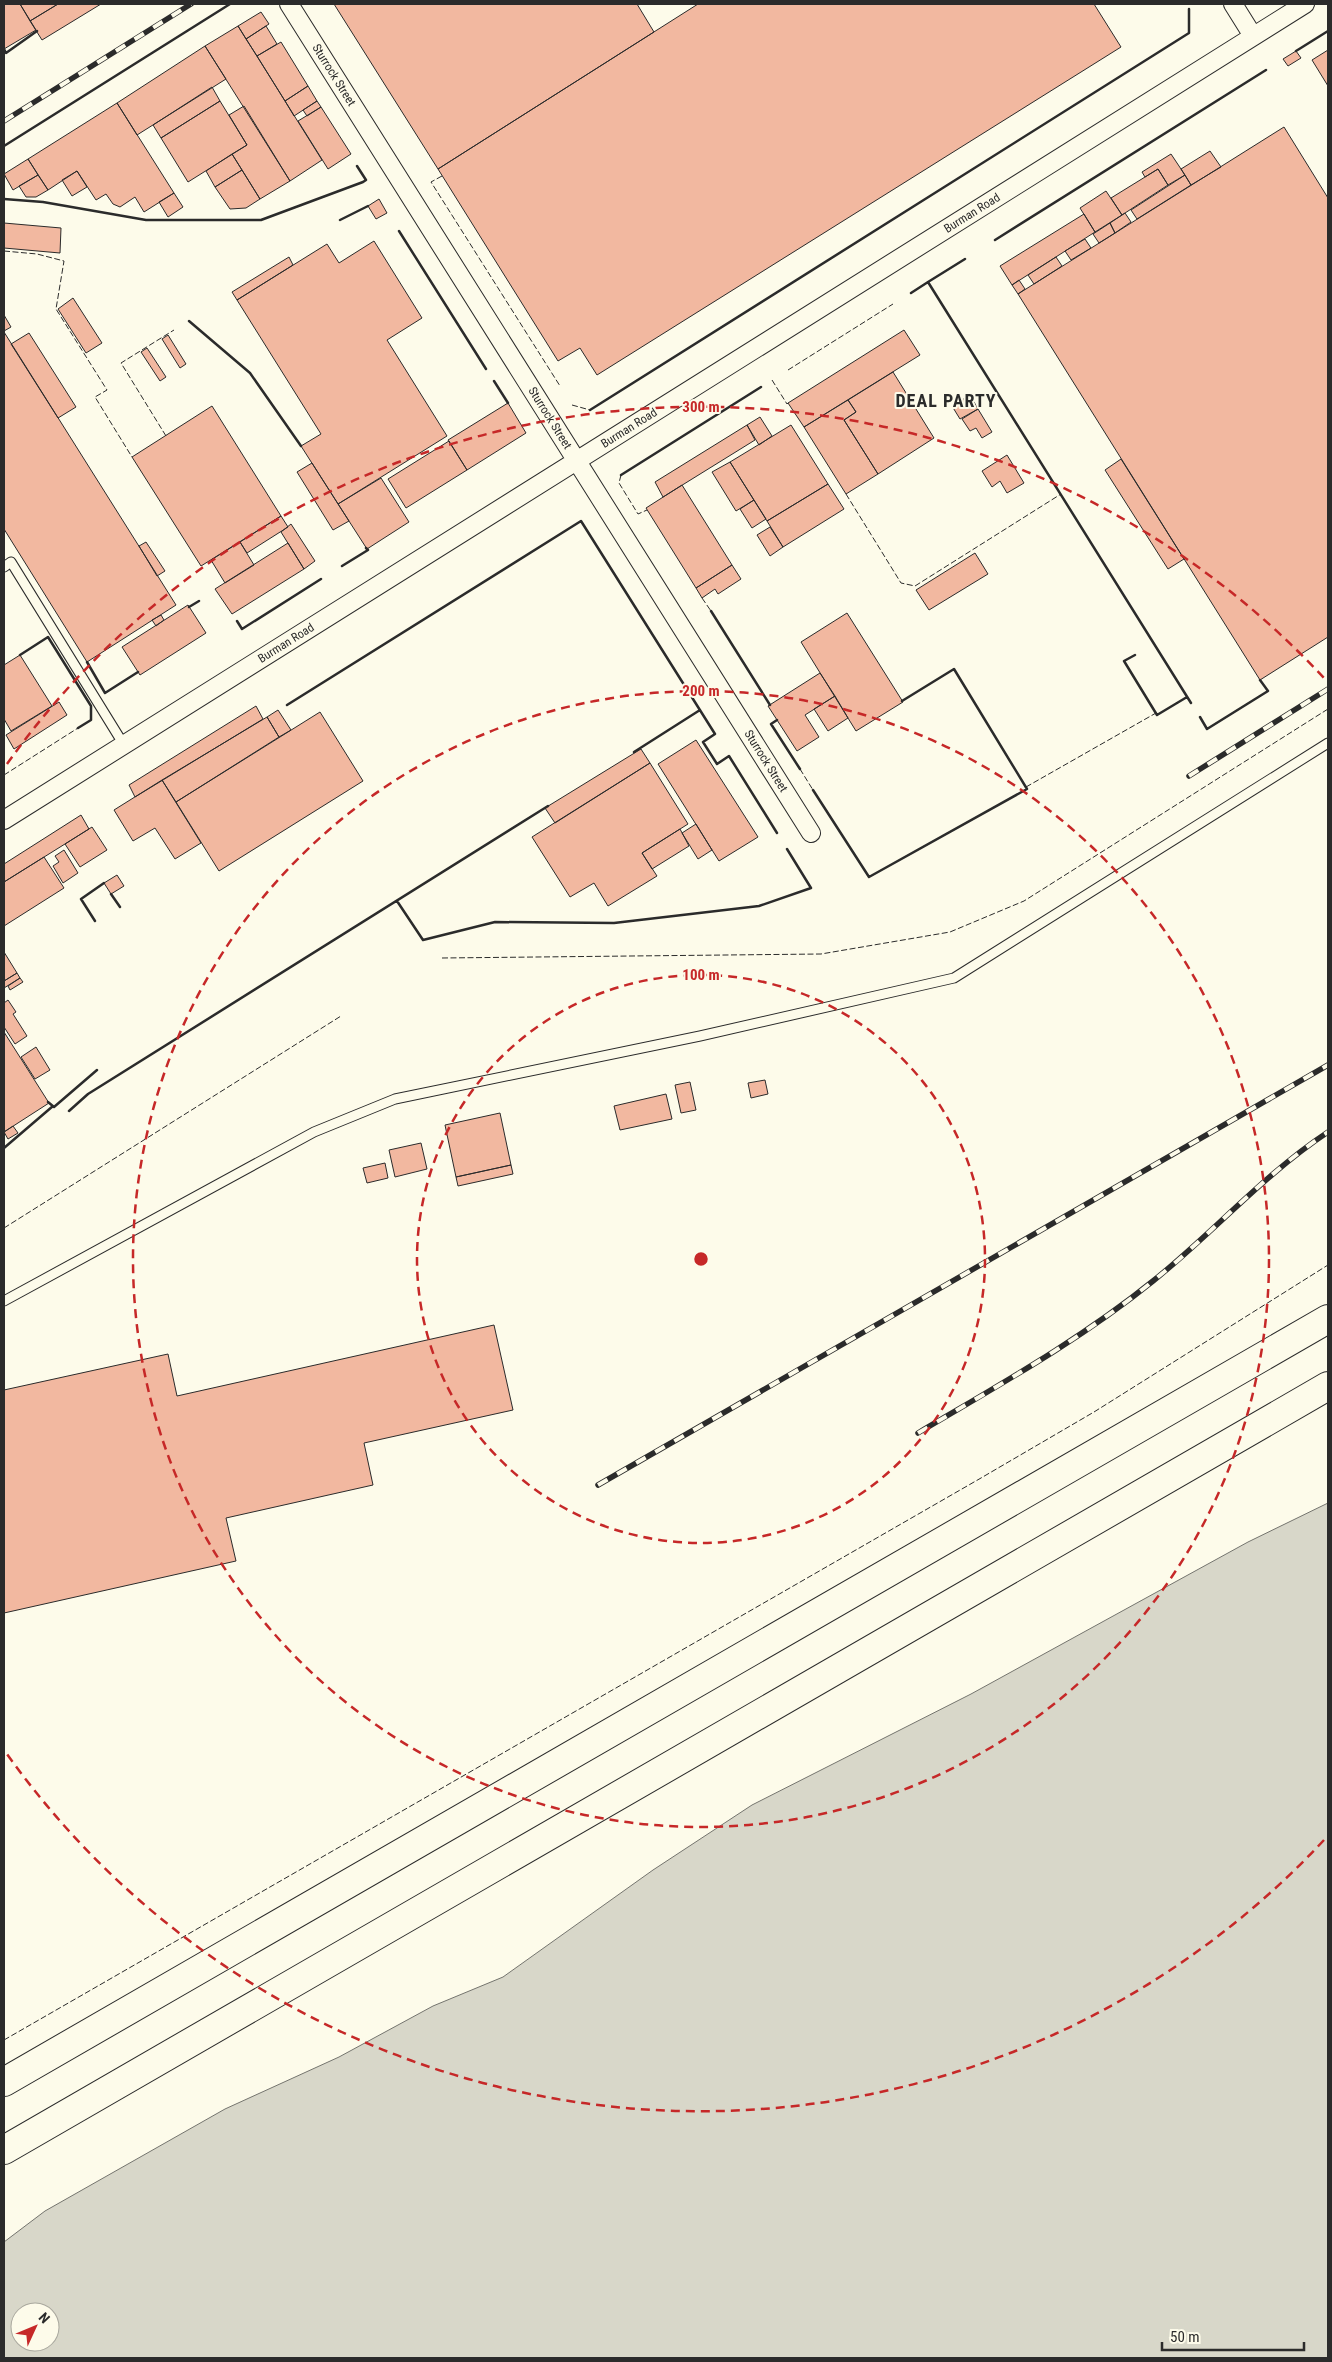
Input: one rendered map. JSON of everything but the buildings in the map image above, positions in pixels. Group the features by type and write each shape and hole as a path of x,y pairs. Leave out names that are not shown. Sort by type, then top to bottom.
{"highway":[{"path":"4,2082 1328,1319"},
{"path":"4,2150 1328,1386"}],"street":[{"name":"Sturrock Street","path":"289,4 811,832"},
{"path":"1233,4 1253,36"},
{"name":"Burman Road","path":"4,820 1304,4"}],"lane":[{"path":"4,567 11,562 124,744"},
{"path":"4,1300 314,1132 395,1099 700,1036 954,978 1328,742"}],"shaded area":[{"path":"1328,1503 1328,2358 4,2358 4,2242 45,2211 225,2109 339,2057 433,2006 503,1977 653,1870 752,1805 971,1694 1248,1542"}],"railway":[{"path":"4,121 191,4"},
{"path":"1189,776 1328,689"},
{"path":"598,1485 1328,1065"},
{"path":"918,1433 1038,1361 1125,1303 1175,1263 1260,1185 1328,1132"}],"fence":[{"path":"442,176 431,182 560,386"},
{"path":"4,251 37,254 64,261 56,309 107,390 95,397 132,457"},
{"path":"788,370 893,304"},
{"path":"166,436 121,363 174,330"},
{"path":"772,380 788,403"},
{"path":"572,405 590,410"},
{"path":"621,475 619,483 638,514 647,510"},
{"path":"846,494 901,583 915,586 1061,494"},
{"path":"702,598 711,611"},
{"path":"442,958 821,954 950,932 1024,901 1328,709"},
{"path":"1026,787 1156,713"},
{"path":"4,775 78,728"},
{"path":"800,769 813,790"},
{"path":"4,1228 341,1016"},
{"path":"4,2040 1094,1412 1328,1265"}],"wall":[{"path":"4,146 230,4"},
{"path":"590,410 1189,33 1189,9"},
{"path":"4,49 6,53 37,31"},
{"path":"1296,51 1328,31"},
{"path":"995,240 1266,70"},
{"path":"4,199 43,202 146,220 261,220 363,182 366,180 357,166"},
{"path":"340,220 368,206"},
{"path":"399,231 486,369"},
{"path":"965,259 928,282 1191,703"},
{"path":"911,293 928,282"},
{"path":"189,321 250,373 301,446"},
{"path":"494,381 508,403"},
{"path":"621,475 761,387"},
{"path":"287,705 581,521 715,734 703,742 717,764 729,756 777,833"},
{"path":"342,566 368,550 366,548"},
{"path":"237,621 242,629 321,579"},
{"path":"189,607 199,601"},
{"path":"711,611 770,705"},
{"path":"20,655 48,637 91,706 91,720 78,728"},
{"path":"1135,655 1124,661 1157,715 1187,697"},
{"path":"87,662 105,693 138,672"},
{"path":"813,790 869,877 1027,789 954,669 902,701"},
{"path":"1200,717 1207,729 1268,691 1260,680"},
{"path":"634,752 700,710"},
{"path":"777,720 771,724 800,769"},
{"path":"69,1111 88,1094 548,806"},
{"path":"397,901 423,940 495,922 614,923 759,906 811,888 787,849"},
{"path":"95,921 81,899 104,883"},
{"path":"111,894 120,907"},
{"path":"48,1102 54,1107 97,1070"},
{"path":"4,1148 53,1106"}],"district":[{"name":"DEAL PARTY","path":"946,401"}]}
